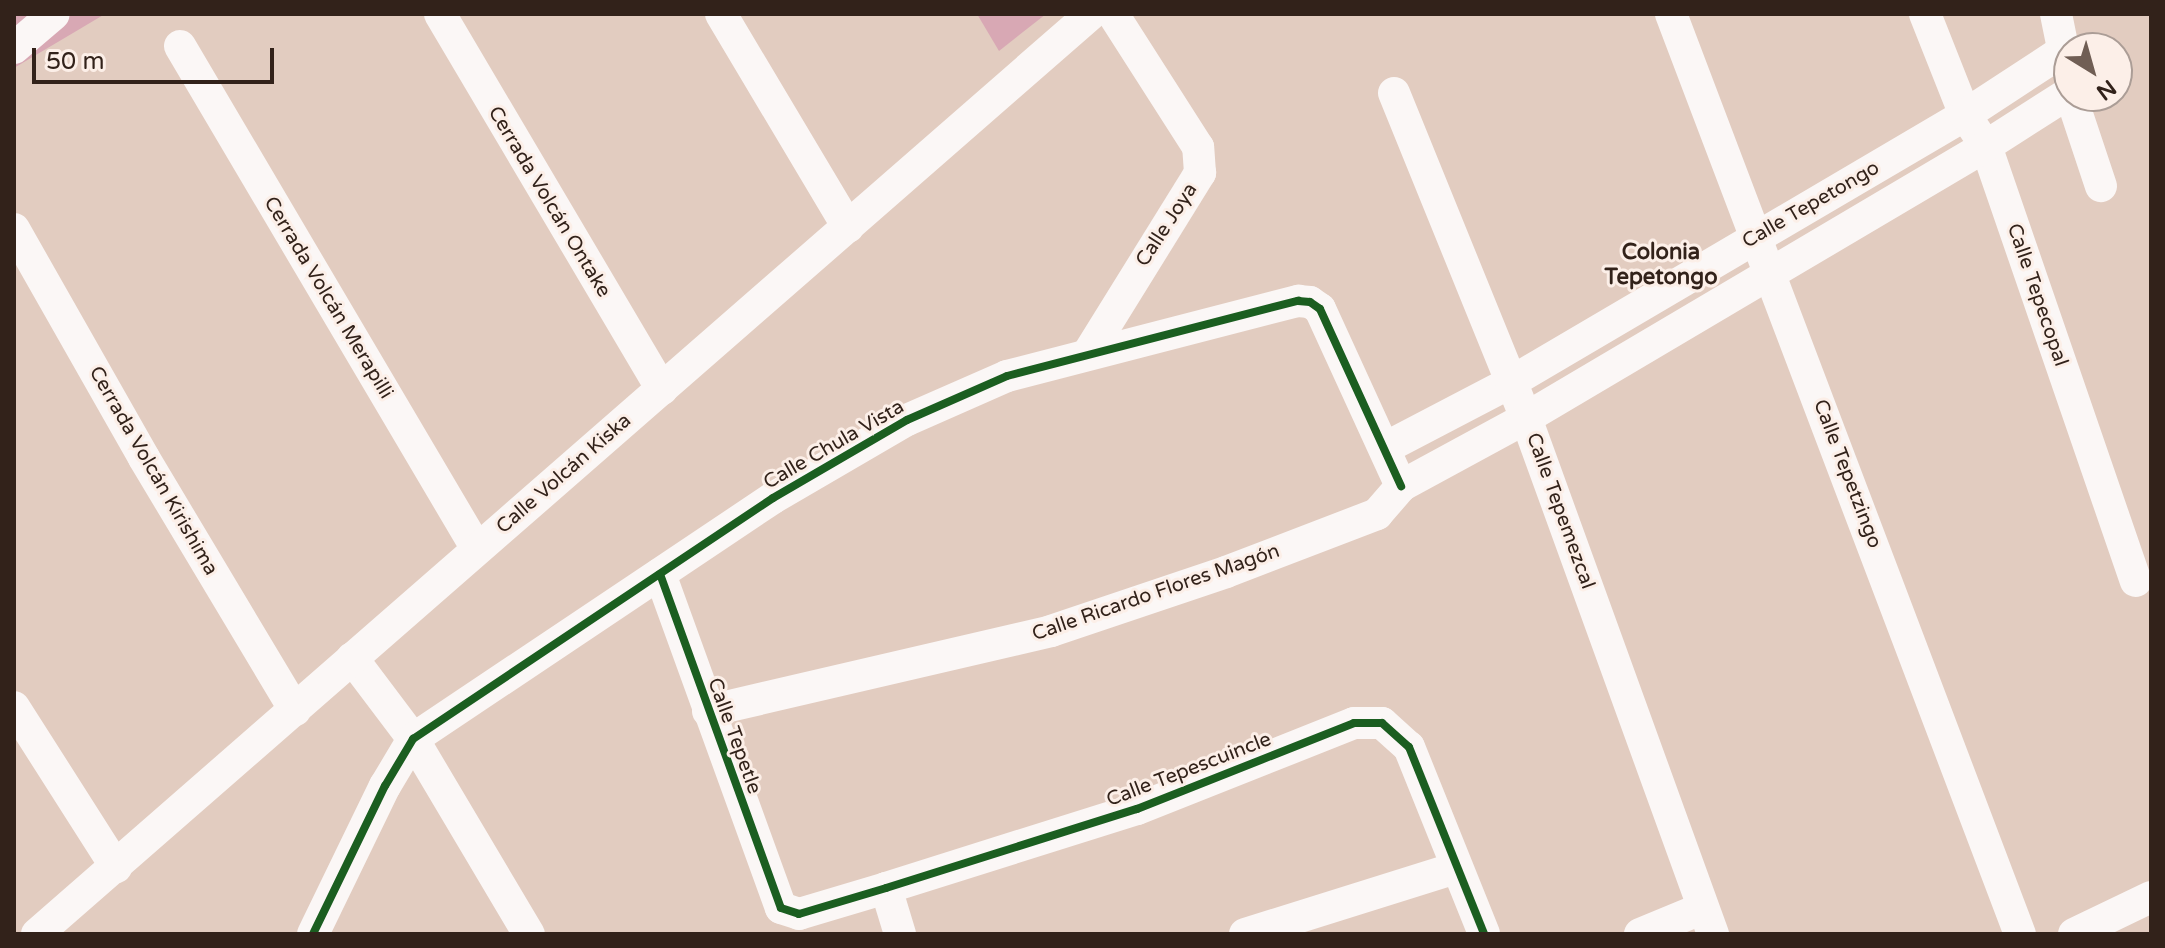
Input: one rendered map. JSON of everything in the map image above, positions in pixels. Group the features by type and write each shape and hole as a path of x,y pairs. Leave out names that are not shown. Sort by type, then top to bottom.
{"street":[{"path":"14,48 54,14"},
{"name":"Cerrada Volcán Ontake","path":"440,14 499,120 662,389"},
{"path":"721,14 848,227"},
{"name":"Calle Volcán Kiska","path":"37,934 1091,14"},
{"name":"Calle Joya","path":"1089,352 1200,173 1198,147 1113,14"},
{"name":"Calle Tepetzingo","path":"1671,14 2020,934"},
{"name":"Calle Tepecopal","path":"1925,14 1965,115 1986,146 2136,581"},
{"name":"Cerrada Volcán Merapilli","path":"180,46 477,549"},
{"name":"Calle Tepetongo","path":"1385,448 1511,382 1965,115 2053,57"},
{"name":"Calle Tepemezcal","path":"1394,93 1526,418 1708,921"},
{"name":"Calle Tepetongo","path":"1401,486 1526,418 2053,105"},
{"path":"2076,112 2101,186"},
{"name":"Cerrada Volcán Kirishima","path":"14,229 144,458 295,710"},
{"name":"Calle Chula Vista","path":"413,739 773,498 907,420 1007,376 1089,352 1298,301 1310,302 1320,309 1401,486"},
{"name":"Calle Ricardo Flores Magón","path":"708,711 1051,631 1226,572 1377,514 1401,486"},
{"name":"Calle Tepetle","path":"660,574 781,908"},
{"path":"352,658 413,739 529,934"},
{"path":"14,707 116,867"},
{"name":"Calle Tepescuincle","path":"781,908 799,914 886,888 1137,809 1354,723 1382,723 1409,747 1484,934"},
{"path":"313,934 385,786 413,739"},
{"path":"1245,934 1455,868"},
{"path":"886,888 900,934"},
{"path":"2074,934 2151,897"},
{"path":"1640,934 1708,921"}],"shaded area":[{"path":"14,14 105,14 14,68"},
{"path":"977,14 1046,14 999,51"}],"cycle path":[{"path":"313,934 385,786 413,739 773,498 907,420 1007,376 1298,301 1310,302 1320,309 1401,486"},
{"path":"660,574 781,908 799,914 886,888 1137,809 1354,723 1382,723 1409,747 1484,934"}],"district":[{"name":"Colonia Tepetongo","path":"1661,264"}]}
